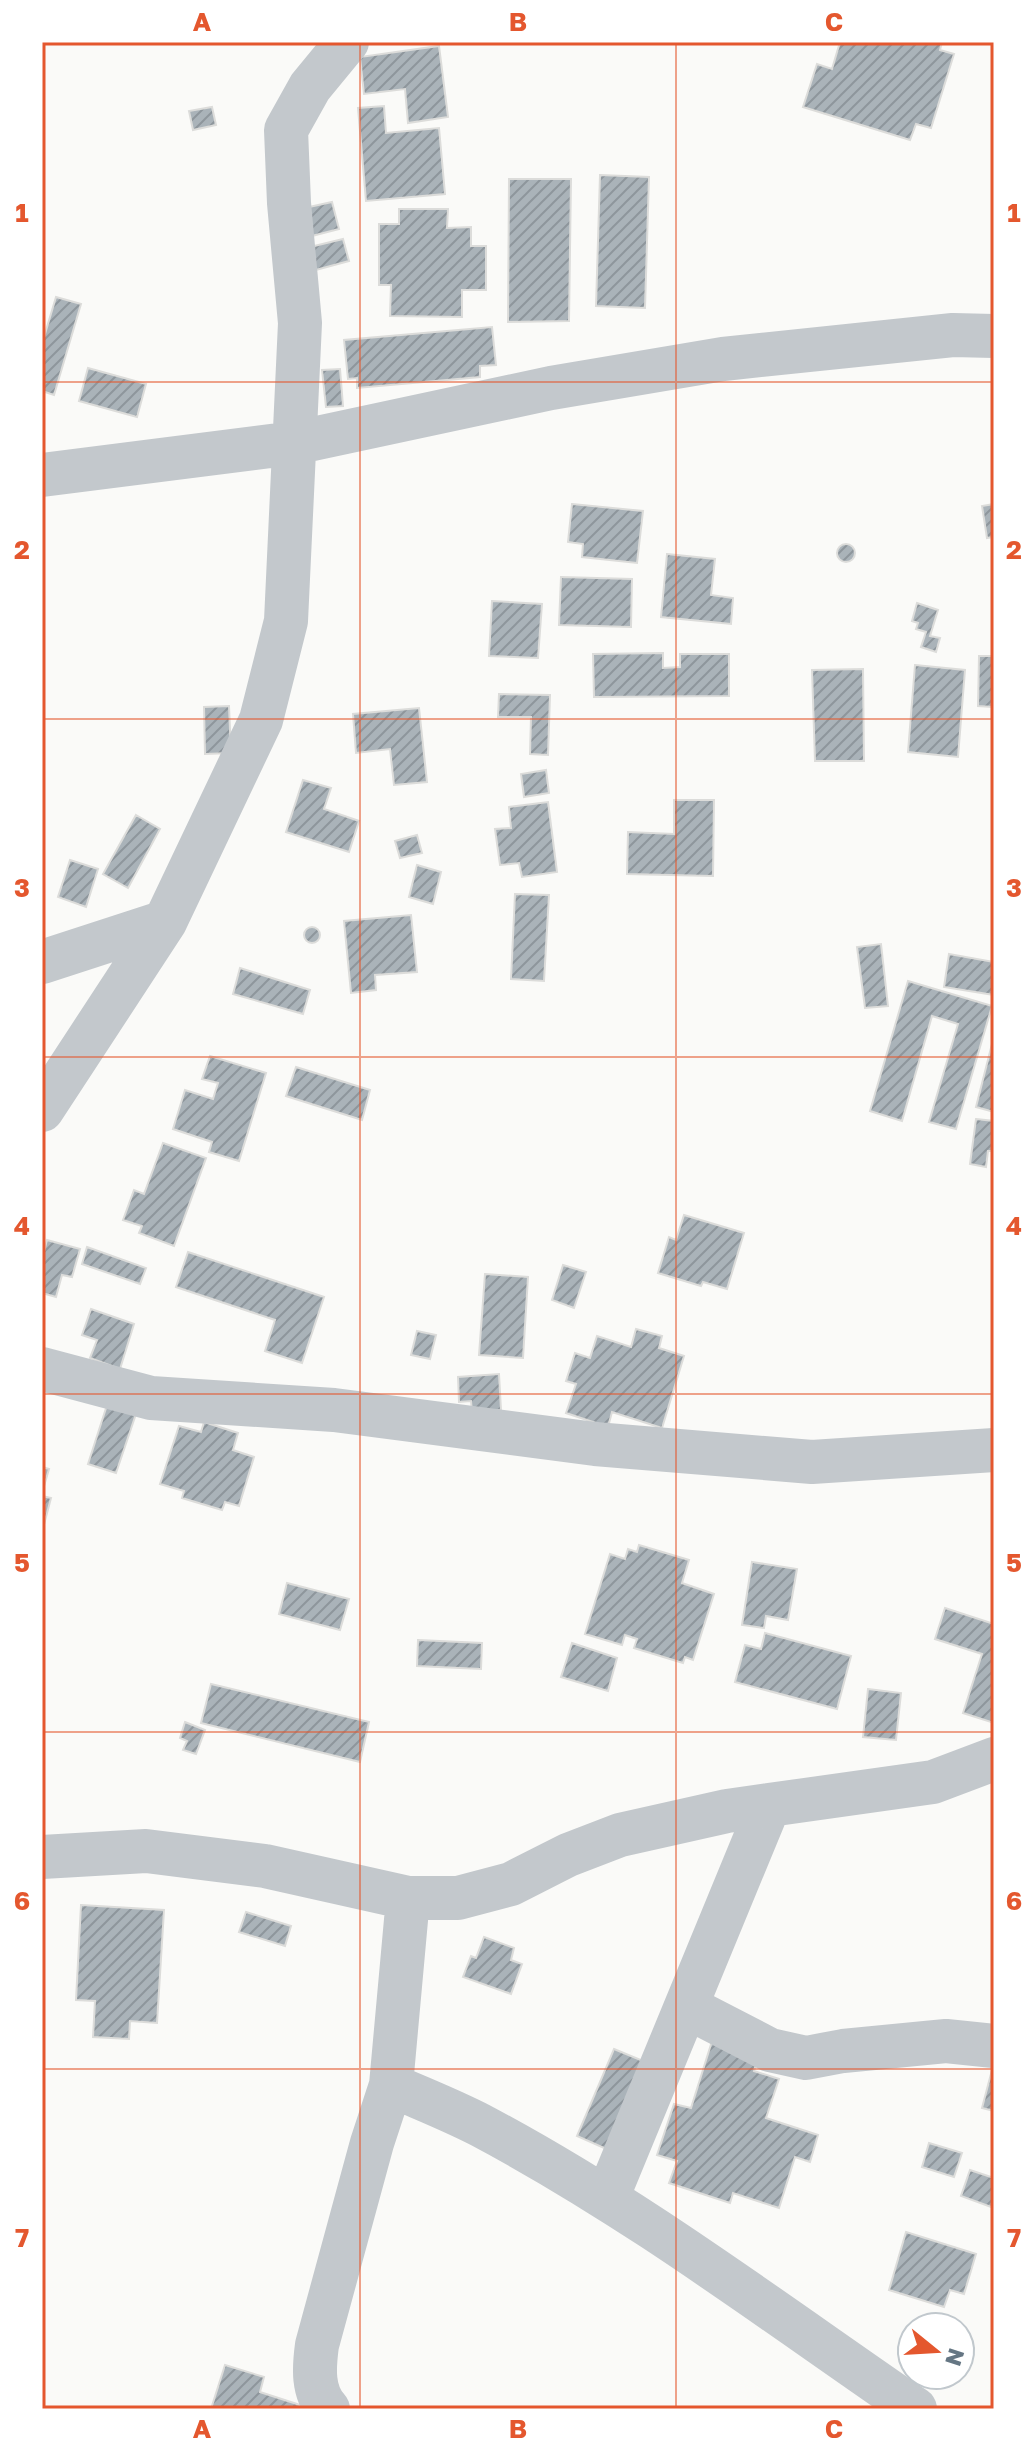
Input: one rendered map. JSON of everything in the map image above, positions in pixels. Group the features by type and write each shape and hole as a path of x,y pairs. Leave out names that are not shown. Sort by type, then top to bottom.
{"street":[{"path":"42,1110 165,922 261,720 286,621 300,323 286,130 310,87 347,42"},
{"path":"42,475 294,443 551,388 723,359 953,335 994,336"},
{"path":"42,962 165,922"},
{"path":"42,1369 151,1398 334,1410 595,1444 812,1462 994,1450"},
{"path":"42,1857 146,1851 265,1866 408,1898 458,1898 511,1884 568,1855 620,1835 727,1811 933,1782 994,1759"},
{"path":"607,2198 769,1805"},
{"path":"328,2409 321,2402 314,2370 317,2345 391,2085 408,1898"},
{"path":"687,2007 770,2050 806,2058 843,2051 946,2041 994,2046"},
{"path":"391,2085 479,2124 607,2198 915,2409"}],"building":[{"path":"840,42 942,42 940,50 954,54 931,128 916,124 910,140 803,107 817,64 832,69"},
{"path":"439,46 448,117 408,123 405,89 364,94 360,57"},
{"path":"384,106 386,133 439,128 445,194 366,201 358,108"},
{"path":"212,107 216,125 193,130 189,111"},
{"path":"600,175 649,177 645,308 596,306"},
{"path":"509,179 571,179 569,321 508,322"},
{"path":"332,202 339,229 308,237 300,209"},
{"path":"399,209 448,209 447,228 471,227 471,246 486,246 486,290 462,290 462,317 390,316 391,285 379,285 379,224 399,224"},
{"path":"343,239 349,261 312,271 306,248"},
{"path":"56,297 81,304 54,395 42,391 42,344"},
{"path":"492,327 496,365 480,366 480,377 357,388 357,378 348,379 344,340"},
{"path":"88,368 146,384 137,417 79,401"},
{"path":"340,369 343,406 326,407 322,370"},
{"path":"572,504 643,511 637,563 582,557 583,544 568,542"},
{"path":"994,504 994,537 987,538 982,506"},
{"path":"846,544 855,553 846,562 837,553"},
{"path":"667,554 715,559 711,595 733,598 731,624 661,617"},
{"path":"561,577 632,579 631,627 559,625"},
{"path":"492,601 542,604 538,658 489,656"},
{"path":"917,603 938,610 930,636 940,638 936,652 921,647 926,632 916,629 918,623 912,621"},
{"path":"663,653 663,668 680,667 680,654 729,654 729,696 594,697 593,654"},
{"path":"979,656 994,656 994,712 993,707 978,706"},
{"path":"915,665 965,670 958,757 908,752"},
{"path":"863,669 864,761 815,761 812,670"},
{"path":"499,694 550,695 548,755 530,754 531,717 498,717"},
{"path":"229,706 231,753 205,754 204,707"},
{"path":"419,708 427,782 394,785 390,749 356,753 353,714"},
{"path":"546,770 549,793 524,797 521,774"},
{"path":"303,780 331,788 324,809 359,821 349,852 286,832"},
{"path":"674,800 714,800 713,876 627,874 628,832 674,834"},
{"path":"548,802 557,872 522,877 519,863 500,865 495,829 511,828 509,807"},
{"path":"136,815 160,829 128,888 103,874"},
{"path":"417,835 422,853 400,858 395,841"},
{"path":"70,860 98,869 86,907 58,897"},
{"path":"417,865 441,872 433,904 409,897"},
{"path":"515,894 549,895 544,981 511,979"},
{"path":"411,915 417,972 375,975 376,990 351,993 344,921"},
{"path":"312,927 318,929 318,941 312,943 306,941 304,935 306,929"},
{"path":"881,944 888,1006 865,1008 857,947"},
{"path":"949,954 994,962 994,995 944,987"},
{"path":"240,968 310,990 303,1014 233,994"},
{"path":"908,981 992,1006 956,1129 929,1122 958,1024 932,1016 902,1121 870,1111"},
{"path":"994,1036 994,1112 976,1107"},
{"path":"210,1056 266,1073 239,1161 209,1152 212,1142 173,1129 185,1090 213,1099 218,1083 202,1079"},
{"path":"296,1067 370,1090 362,1120 286,1096"},
{"path":"976,1119 994,1121 994,1151 988,1151 986,1167 970,1164"},
{"path":"163,1143 206,1158 174,1246 139,1233 142,1226 123,1220 134,1190 144,1194"},
{"path":"684,1215 744,1233 727,1289 703,1282 701,1286 658,1273 669,1237 676,1240"},
{"path":"47,1240 80,1249 72,1277 62,1275 56,1297 42,1293 42,1259"},
{"path":"87,1247 146,1268 140,1284 82,1264"},
{"path":"188,1252 324,1297 302,1363 265,1351 275,1320 176,1287"},
{"path":"563,1265 586,1272 574,1308 552,1300"},
{"path":"485,1274 528,1277 523,1358 479,1355"},
{"path":"91,1309 134,1324 120,1369 90,1358 97,1340 82,1335"},
{"path":"636,1329 662,1336 659,1348 684,1356 662,1428 612,1412 608,1427 566,1413 576,1384 566,1381 575,1353 590,1358 597,1336 631,1347"},
{"path":"417,1331 436,1335 430,1359 411,1355"},
{"path":"499,1374 501,1410 472,1412 471,1401 459,1402 458,1377"},
{"path":"108,1402 137,1411 116,1473 88,1464"},
{"path":"204,1422 238,1433 233,1450 254,1457 239,1506 225,1502 222,1510 182,1498 184,1491 160,1484 179,1426 201,1432"},
{"path":"42,1467 49,1469 42,1493"},
{"path":"42,1496 51,1498 42,1532"},
{"path":"639,1545 689,1560 682,1583 714,1594 693,1660 685,1657 683,1663 634,1648 637,1639 625,1635 622,1645 585,1634 610,1554 625,1559 628,1549 637,1552"},
{"path":"752,1562 797,1569 788,1620 766,1616 764,1628 742,1625"},
{"path":"287,1583 349,1599 340,1630 279,1614"},
{"path":"945,1608 994,1624 994,1723 963,1713 982,1654 935,1639"},
{"path":"765,1633 851,1656 837,1709 735,1682 745,1645 761,1649"},
{"path":"418,1640 482,1643 481,1669 417,1666"},
{"path":"572,1643 617,1658 608,1691 561,1677"},
{"path":"211,1684 369,1722 360,1762 201,1723"},
{"path":"868,1689 901,1693 896,1740 863,1737"},
{"path":"185,1722 205,1730 196,1754 183,1750 187,1741 180,1738"},
{"path":"81,1905 164,1910 157,2023 130,2021 129,2039 93,2037 95,2001 76,2000"},
{"path":"246,1912 291,1926 285,1946 239,1932"},
{"path":"484,1937 514,1948 511,1960 522,1964 511,1994 463,1977 471,1956 476,1958"},
{"path":"713,2038 760,2052 754,2071 779,2079 766,2118 818,2135 810,2162 795,2157 779,2208 733,2193 730,2203 669,2183 677,2161 657,2155 674,2104 691,2108"},
{"path":"614,2049 660,2068 622,2156 577,2136"},
{"path":"994,2070 994,2111 982,2108"},
{"path":"929,2143 962,2153 954,2177 922,2167"},
{"path":"970,2170 994,2178 994,2208 961,2196"},
{"path":"906,2232 976,2254 964,2294 950,2290 944,2307 889,2290"},
{"path":"225,2365 264,2377 260,2392 303,2406 302,2409 211,2409"}]}
